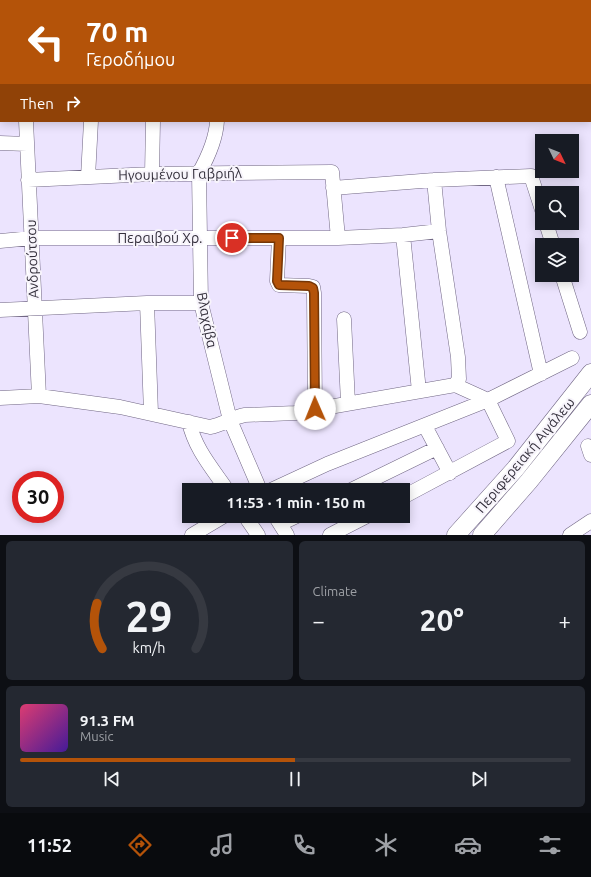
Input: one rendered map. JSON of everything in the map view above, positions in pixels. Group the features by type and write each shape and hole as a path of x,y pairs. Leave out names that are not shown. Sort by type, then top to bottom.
{"main road":[{"name":"Περιφερειακή Αιγάλεω","path":"456,535 516,468 591,373"},
{"name":"Περιφερειακή Αιγάλεω","path":"482,535 530,481 591,404"}],"street":[{"name":"Ανδρούτσου","path":"26,122 39,396"},
{"path":"88,177 91,122"},
{"path":"152,174 153,122"},
{"name":"Βλαχάβα","path":"217,122 215,137 209,154 199,173 201,303 230,420 257,483"},
{"path":"0,143 27,144"},
{"name":"Ηγουμένου Γαβριήλ","path":"28,180 152,174 332,172 333,188"},
{"path":"338,238 333,188 434,180 531,176 535,188"},
{"path":"496,177 541,374"},
{"path":"434,180 439,232 458,356 459,379 455,386"},
{"name":"Περαιβού Χρ.","path":"0,241 32,238 338,238 439,232"},
{"path":"403,235 419,391"},
{"path":"279,238 277,281 279,285 309,286 313,288 315,409"},
{"path":"564,282 580,332"},
{"path":"0,310 147,303 201,303"},
{"path":"147,303 151,413"},
{"path":"344,318 348,403"},
{"path":"286,483 327,464 488,400 572,358"},
{"path":"0,398 39,396 120,407 210,427 245,415 295,412 455,386 488,400 508,441 410,493"},
{"path":"189,422 196,444 222,483"},
{"path":"425,426 450,473"},
{"path":"365,483 437,448"},
{"path":"570,535 591,521"},
{"path":"192,535 212,523"},
{"path":"250,523 258,535"},
{"path":"330,535 353,523"}],"route":[{"path":"232,238 279,238 277,281 279,285 309,286 313,288 315,409"}]}
